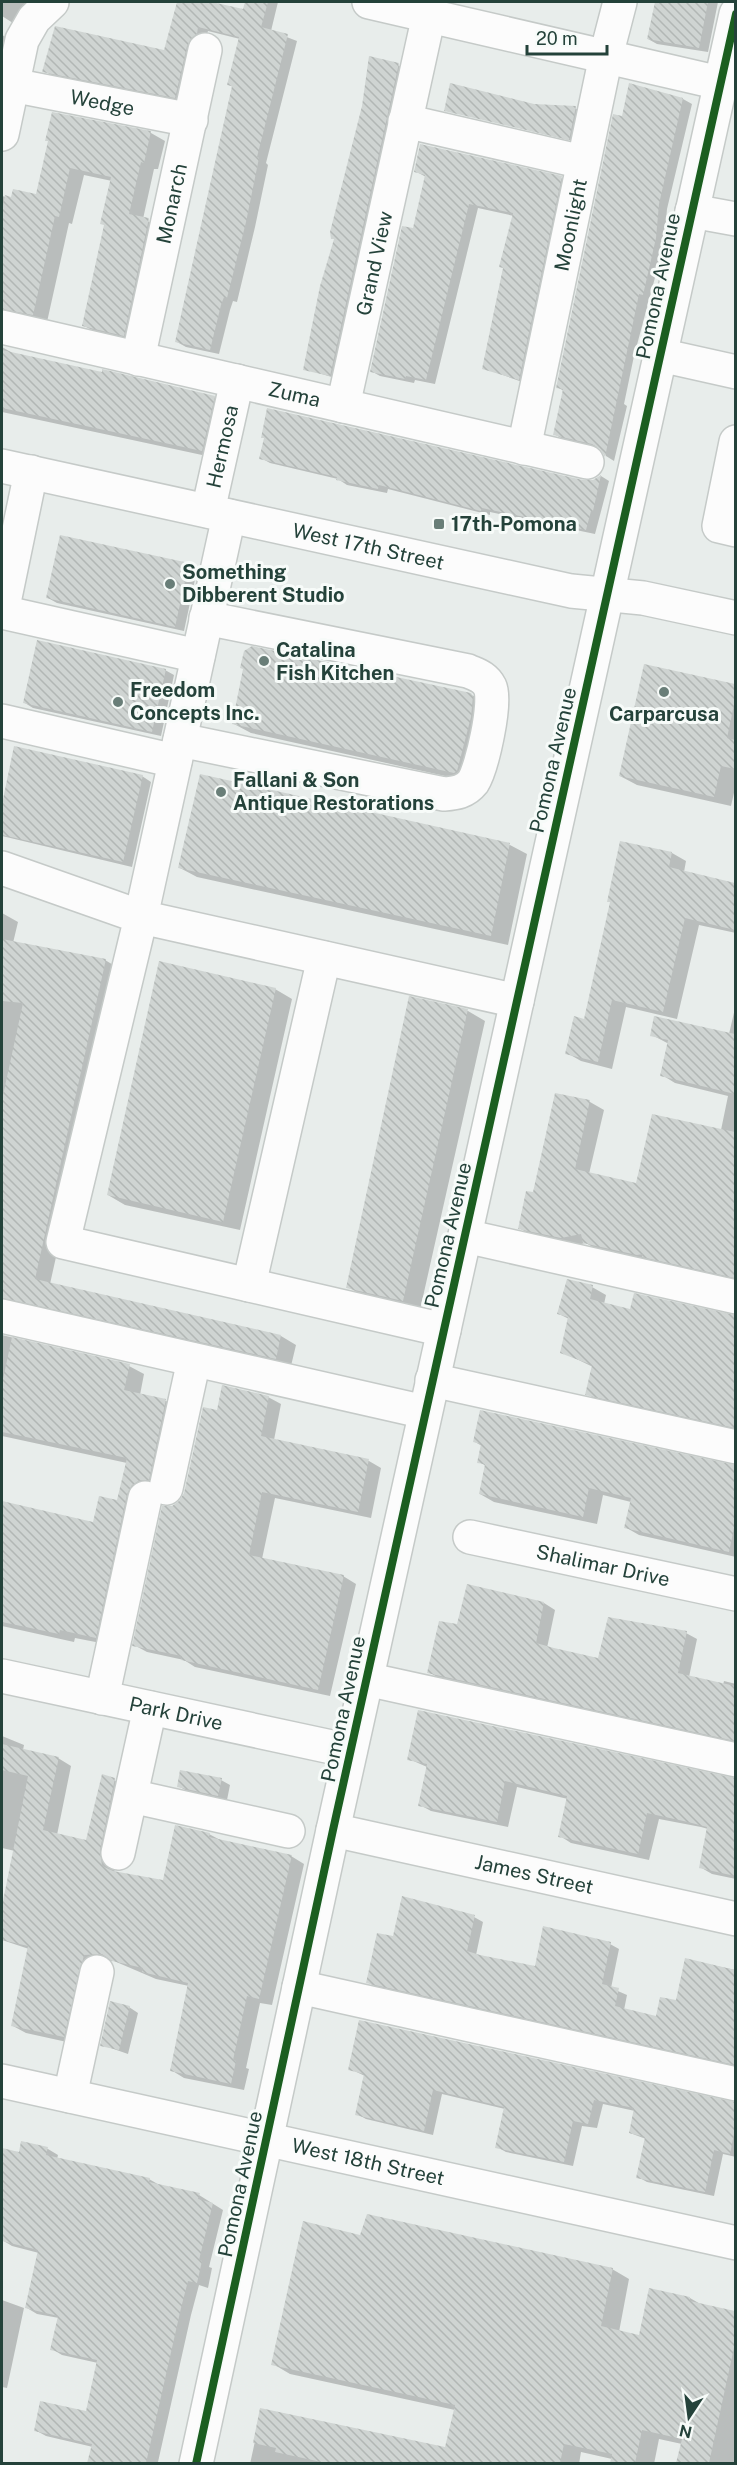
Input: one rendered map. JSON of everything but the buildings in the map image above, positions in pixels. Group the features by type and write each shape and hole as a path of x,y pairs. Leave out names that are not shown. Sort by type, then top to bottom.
{"street":[{"path":"2,134 22,40 34,19 52,2"},
{"path":"369,2 606,56 727,72"},
{"name":"Moonlight","path":"524,448 606,56 620,2"},
{"name":"Pomona Avenue","path":"196,2463 350,1751 606,595 692,211 727,72 735,14"},
{"name":"Grand View","path":"342,406 429,15"},
{"name":"Monarch","path":"138,358 205,50"},
{"name":"Wedge","path":"12,85 190,120"},
{"path":"405,121 584,162"},
{"path":"692,211 735,219"},
{"name":"Zuma","path":"2,327 587,462"},
{"path":"660,355 735,372"},
{"name":"Hermosa","path":"237,381 218,513 207,618 141,917 63,1242 249,1285"},
{"path":"735,442 718,526 735,530"},
{"path":"16,469 2,612 198,656"},
{"name":"West 17th Street","path":"16,469 571,591 643,597 735,618"},
{"path":"2,721 444,794 461,792 472,782 479,767 493,702 491,688 483,677 207,618"},
{"path":"2,868 141,917 517,1001"},
{"path":"324,958 249,1285 444,1330"},
{"path":"465,1236 735,1297"},
{"path":"2,1316 425,1412"},
{"path":"102,1698 194,1360"},
{"path":"432,1380 735,1447"},
{"name":"Shalimar Drive","path":"470,1537 735,1594"},
{"name":"Park Drive","path":"2,1676 350,1751"},
{"path":"366,1679 735,1760"},
{"path":"118,1853 150,1708"},
{"path":"131,1796 288,1831"},
{"name":"James Street","path":"333,1830 735,1919"},
{"path":"70,2096 97,1972"},
{"path":"299,1987 735,2084"},
{"name":"West 18th Street","path":"2,2081 735,2242"}],"cycle path":[{"path":"196,2464 333,1830 736,14"}],"place":[{"name":"17th-Pomona","path":"439,524"},
{"name":"Something Dibberent Studio","path":"170,584"},
{"name":"Catalina Fish Kitchen","path":"264,661"},
{"name":"Carparcusa","path":"664,692"},
{"name":"Freedom Concepts Inc.","path":"118,702"},
{"name":"Fallani & Son Antique Restorations","path":"221,792"}]}
